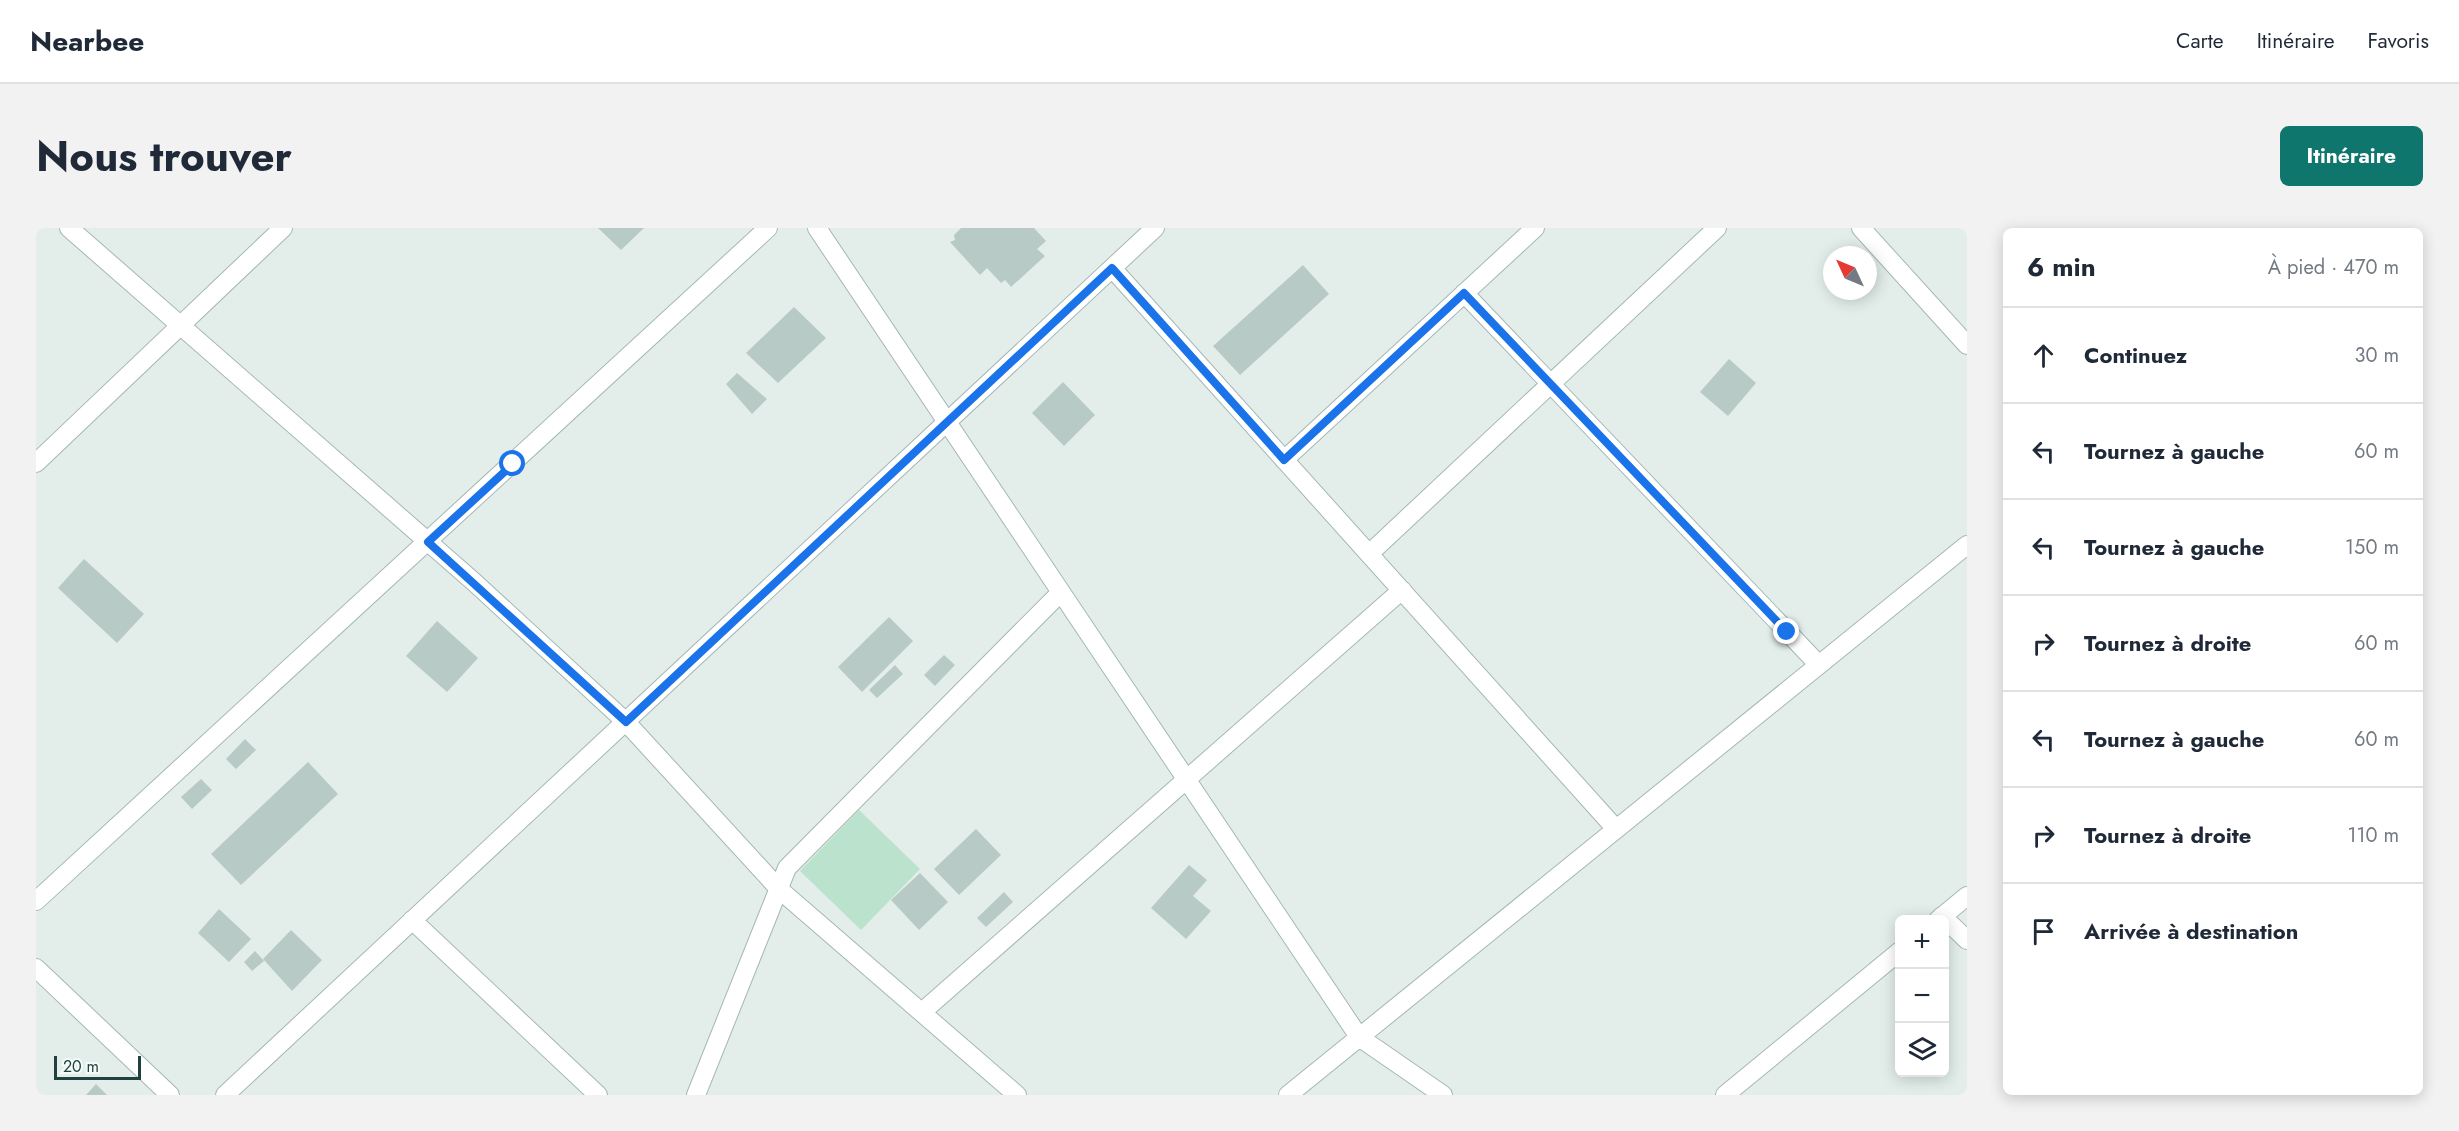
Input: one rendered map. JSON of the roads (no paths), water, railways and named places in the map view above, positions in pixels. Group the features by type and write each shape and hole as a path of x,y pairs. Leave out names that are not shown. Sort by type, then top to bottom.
{"street":[{"path":"69,228 428,542 626,722 780,890 1017,1095"},
{"path":"36,463 283,228"},
{"path":"36,901 768,228"},
{"path":"817,228 1359,1037 1443,1095"},
{"path":"225,1095 1155,228"},
{"path":"1284,460 1534,228"},
{"path":"1369,554 1717,228"},
{"path":"1861,228 1967,345"},
{"path":"1112,268 1616,829"},
{"path":"1464,293 1819,665"},
{"path":"1288,1095 1967,545"},
{"path":"922,1012 1402,590"},
{"path":"696,1095 780,890 786,868 1061,592"},
{"path":"1944,915 1967,896"},
{"path":"412,920 598,1095"},
{"path":"1949,925 1967,940"},
{"path":"1725,1095 1895,954"},
{"path":"36,968 170,1095"}]}
